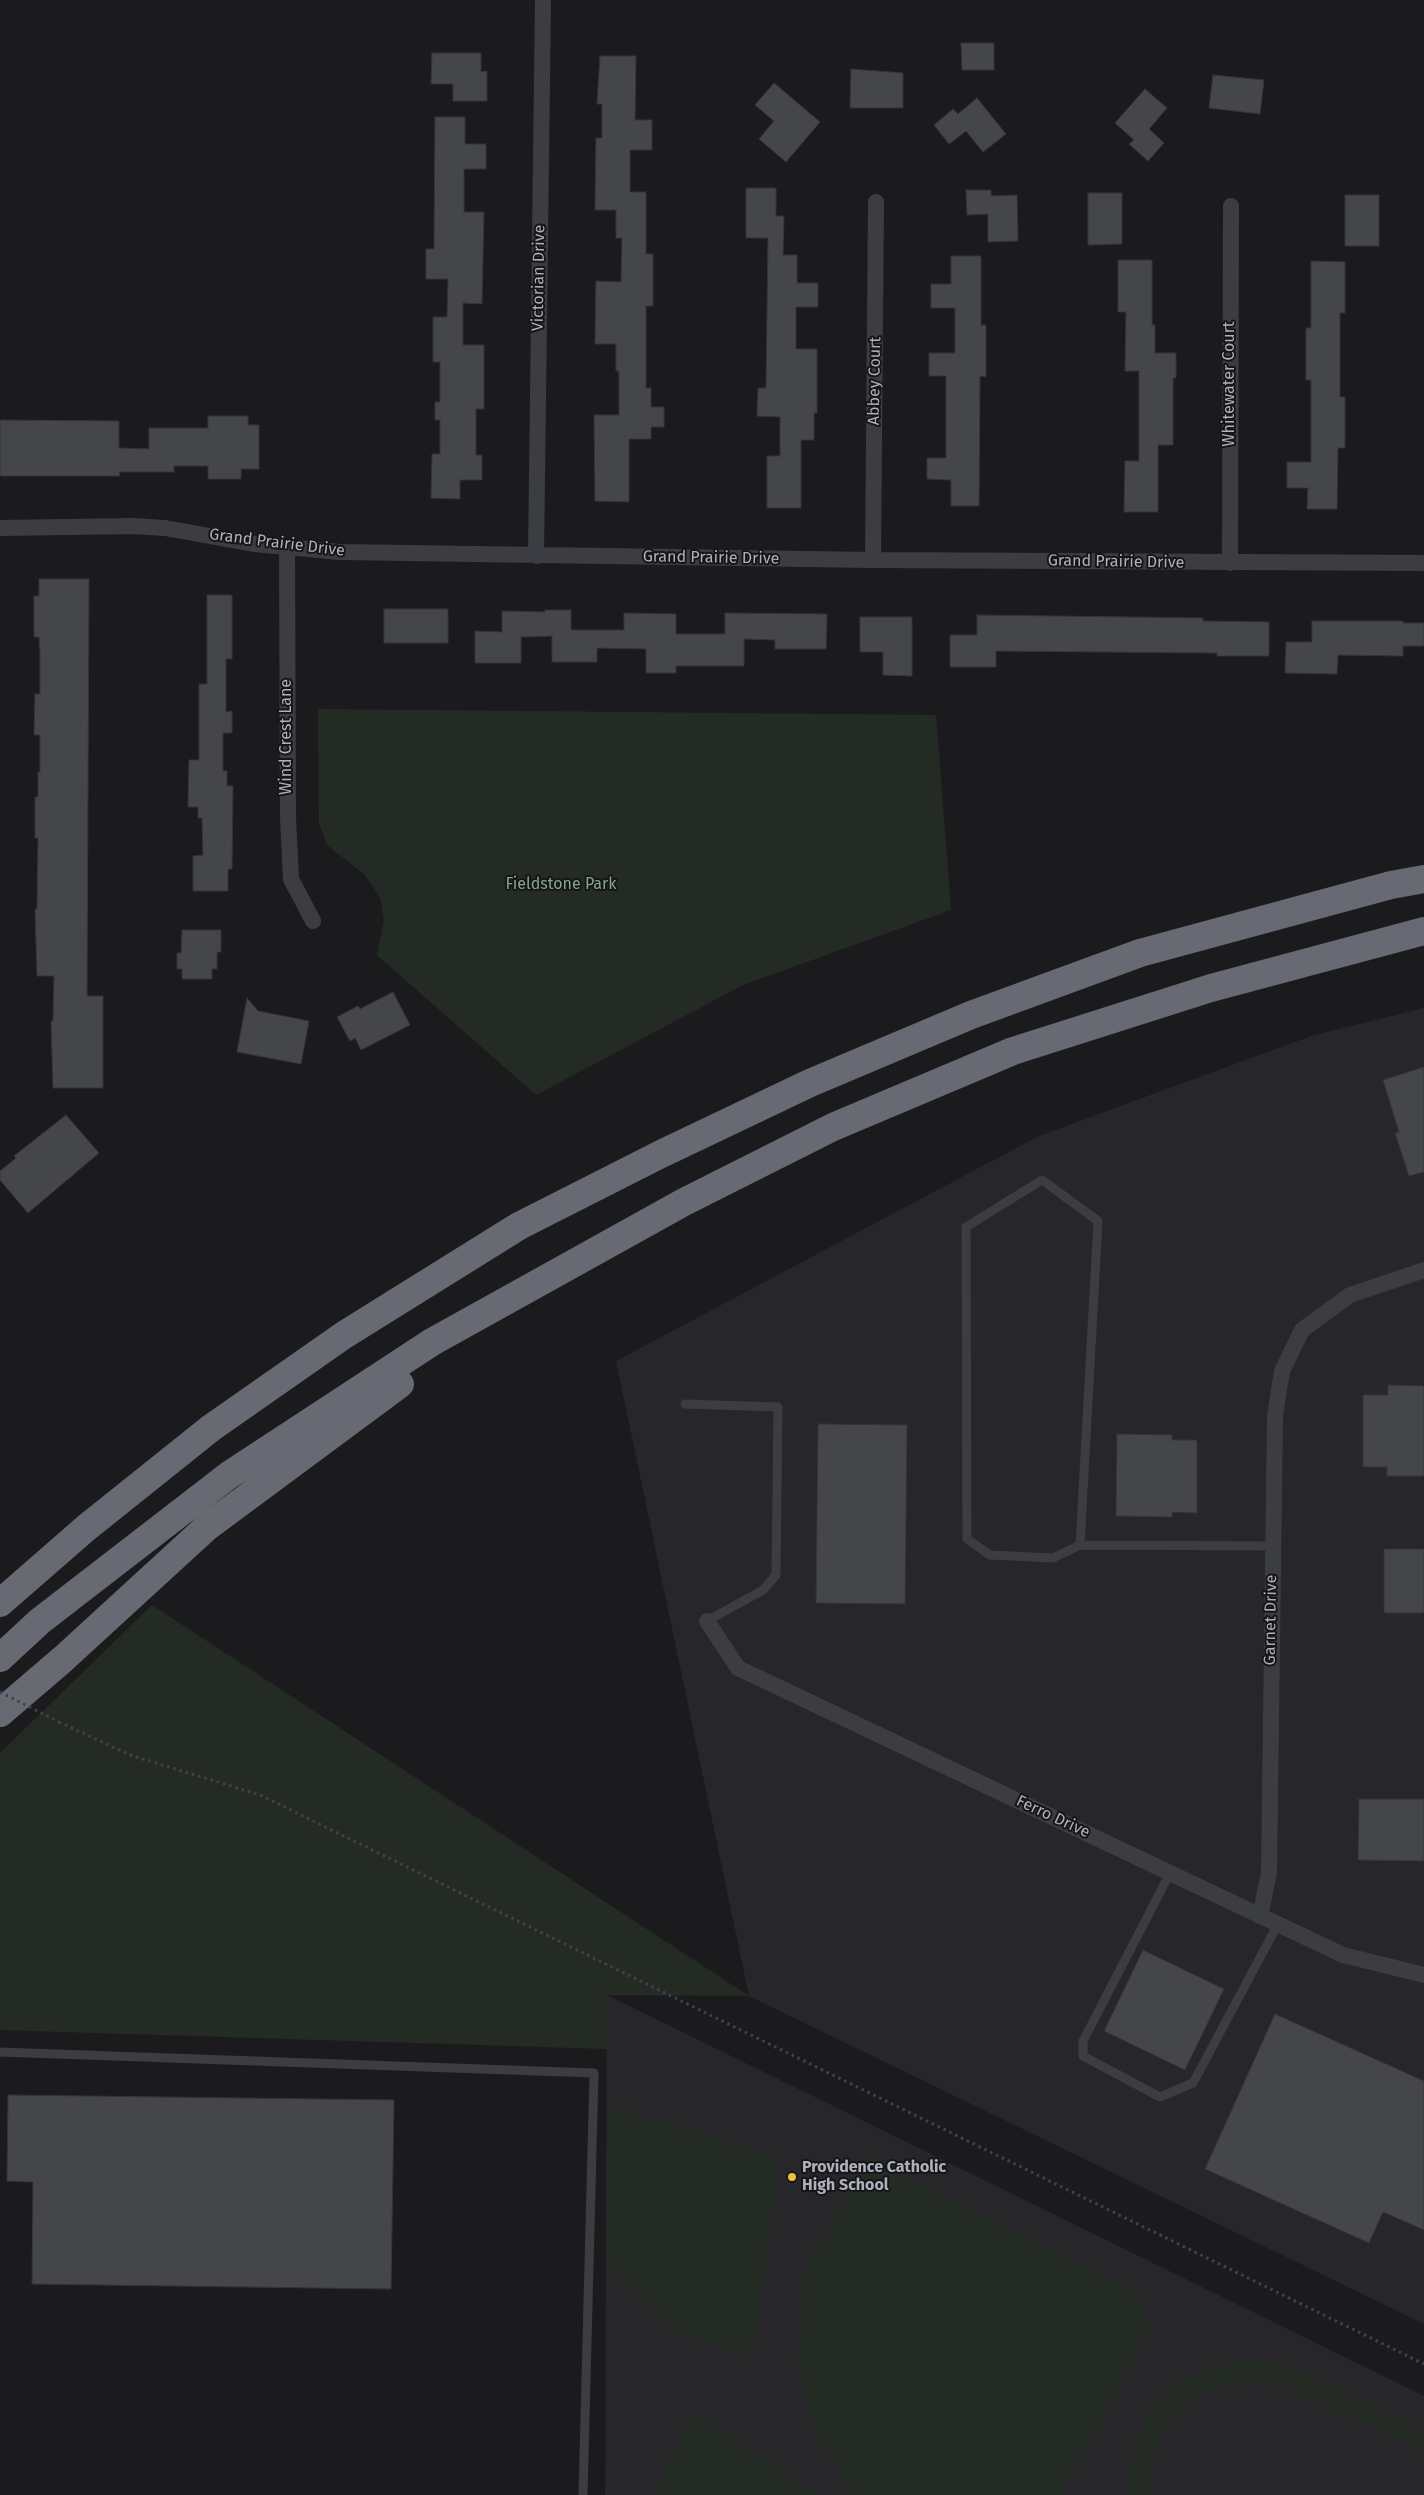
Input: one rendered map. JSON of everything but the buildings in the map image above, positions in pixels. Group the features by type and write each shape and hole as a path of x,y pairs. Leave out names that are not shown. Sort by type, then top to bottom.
{"highway":[{"path":"0,1603 86,1528 211,1428 344,1335 519,1226 670,1150 810,1084 971,1015 1140,953 1391,885 1424,879"},
{"path":"0,1658 40,1621 229,1475 432,1342 684,1202 833,1127 1013,1051 1211,988 1424,930"},
{"path":"0,1713 63,1659 207,1527 534,1285"},
{"path":"0,1581 86,1528"}],"street":[{"name":"Victorian Drive","path":"536,556 542,0"},
{"name":"Abbey Court","path":"873,560 876,202"},
{"name":"Whitewater Court","path":"1230,563 1231,206"},
{"name":"Grand Prairie Drive","path":"0,528 157,528 287,548 331,552 873,560 1424,563"},
{"name":"Wind Crest Lane","path":"287,548 288,807 291,879 313,921"},
{"name":"Garnet Drive","path":"1260,1916 1268,1873 1275,1416 1282,1371 1302,1330 1350,1295 1424,1270"},
{"name":"Ferro Drive","path":"707,1621 738,1668 1343,1955 1424,1975"}],"lane":[{"path":"1080,1545 1098,1221 1042,1180 966,1227 967,1539 990,1555 1052,1558 1080,1545 1272,1546"},
{"path":"685,1404 778,1408 776,1575 762,1590 707,1621"},
{"path":"1170,1873 1083,2041 1083,2056 1160,2097 1193,2083 1278,1924"},
{"path":"0,2052 594,2074 583,2495"}],"path":[{"path":"0,1692 130,1755 260,1795 1424,2364"}],"shaded area":[{"path":"1424,1008 1424,2324 749,1996 616,1361 1039,1136 1311,1036"},
{"name":"Providence Catholic High School","path":"607,1995 1424,2396 1424,2495 605,2495"}],"green space":[{"name":"Fieldstone Park","path":"318,709 936,715 951,910 743,985 536,1095 377,955 384,919 380,897 365,875 327,845 319,823"},
{"path":"152,1605 749,1996 607,1995 607,2049 0,2030 0,1753"},
{"path":"607,2105 779,2158 757,2329 750,2355 699,2341 668,2325 635,2295 609,2259 606,2248"},
{"path":"865,2159 1140,2291 1150,2323 1095,2436 1059,2495 856,2495 840,2475 811,2422 799,2366 804,2276"},
{"path":"1244,2361 1268,2362 1295,2369 1424,2431 1424,2453 1290,2389 1270,2383 1241,2382 1208,2392 1181,2411 1167,2427 1156,2447 1149,2470 1148,2495 1127,2495 1128,2475 1135,2447 1146,2422 1158,2406 1173,2390 1190,2378 1214,2367"},
{"path":"696,2416 817,2495 658,2495 670,2459"}],"place":[{"name":"Providence Catholic High School","path":"792,2177"}]}
